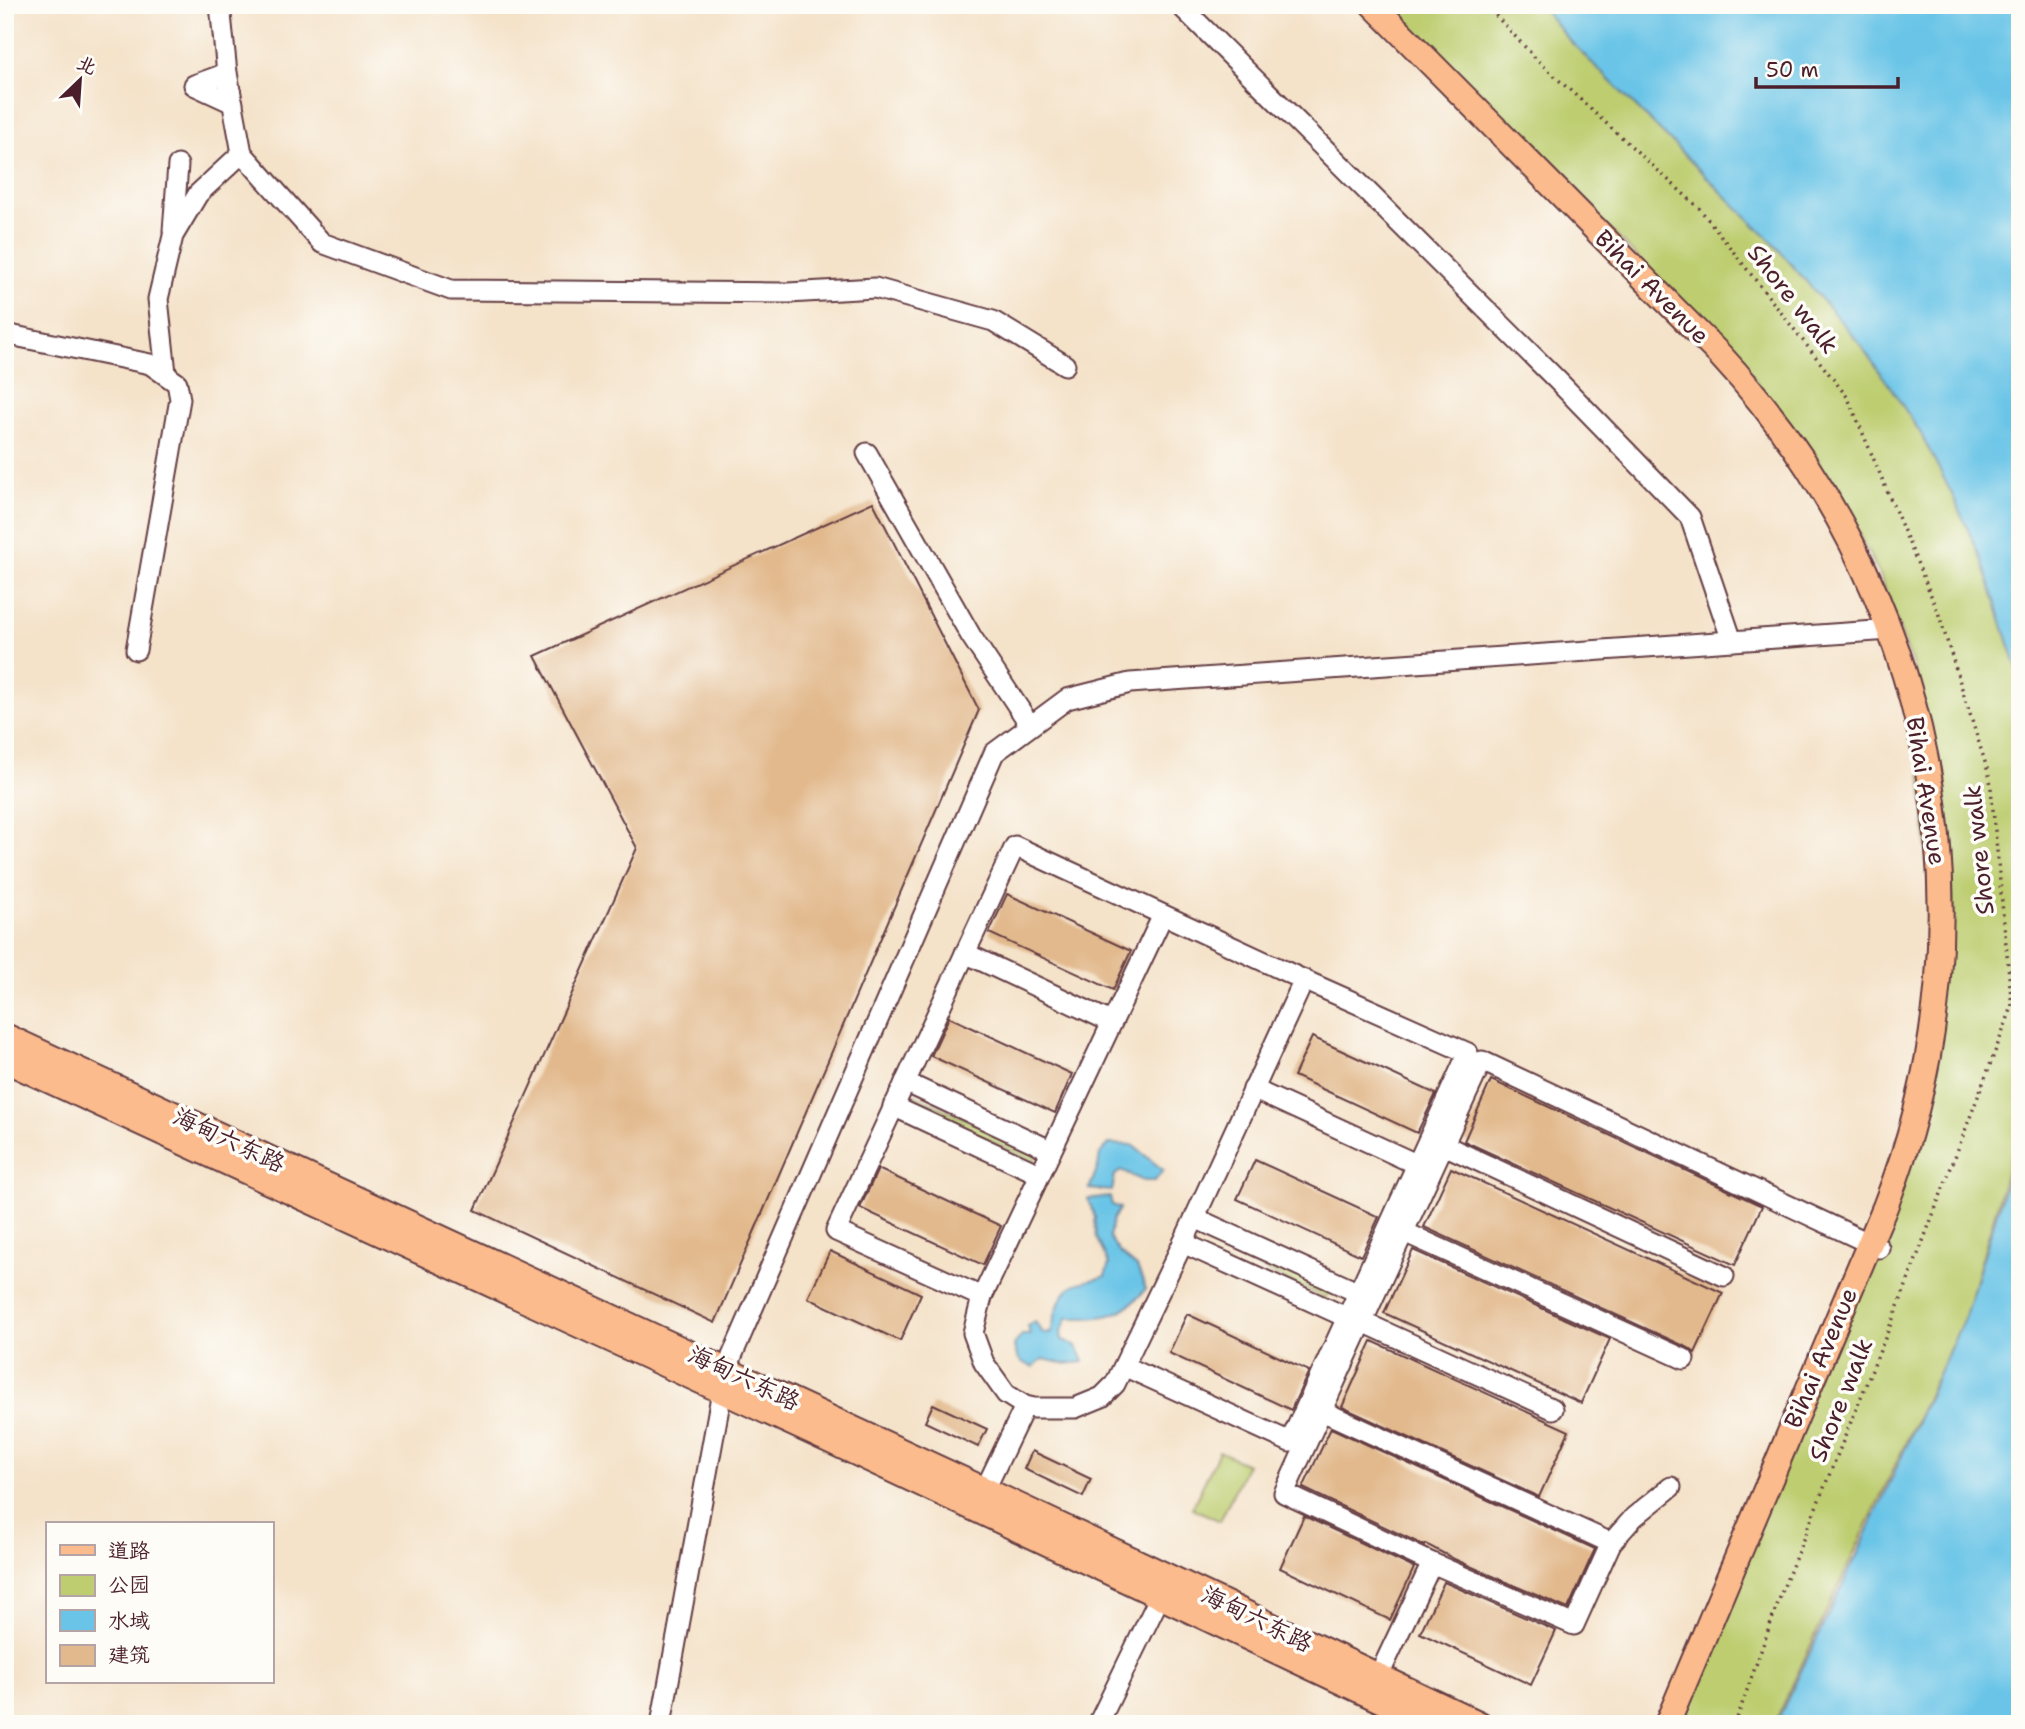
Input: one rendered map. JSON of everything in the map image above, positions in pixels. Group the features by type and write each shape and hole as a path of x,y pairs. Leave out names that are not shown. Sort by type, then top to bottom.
{"main road":[{"name":"Bihai Avenue","path":"1373,5 1735,371 1766,407 1807,464 1835,510 1868,575 1890,630 1906,678 1932,792 1939,866 1940,946 1929,1053 1910,1132 1874,1246 1712,1643 1684,1724"},
{"name":"Bihai Avenue","path":"1388,5 1751,373 1800,435 1833,485 1873,560 1914,669 1934,750 1948,846 1949,941 1940,1041 1924,1119 1903,1187 1874,1246 1667,1724"},
{"name":"海甸六东路","path":"5,1036 725,1381 1374,1686 1430,1718 1480,1724"},
{"name":"海甸六东路","path":"5,1060 725,1381"}],"street":[{"path":"220,5 227,73 242,153 322,243 451,290 788,293 875,288 993,321 1065,365"},
{"path":"1180,5 1557,380 1690,517 1732,641"},
{"path":"227,73 194,85 233,103"},
{"path":"173,236 198,194 242,153"},
{"path":"166,373 158,299 173,236 178,165"},
{"path":"5,334 149,365 166,373 177,383 180,399 136,650"},
{"path":"867,453 971,636 1030,725"},
{"path":"661,1724 725,1381 732,1356 994,754 1067,699 1130,683 1890,630"},
{"path":"982,1297 835,1231 1014,846 1475,1057 1874,1246"},
{"path":"1163,915 982,1297 973,1333 984,1363 1006,1394 1025,1406 1075,1408 1102,1397 1115,1384 1195,1218 1304,980"},
{"path":"965,953 1111,1021"},
{"path":"1124,1366 1290,1442 1404,1232 1444,1145 1475,1057"},
{"path":"1475,1057 1418,1165 1359,1293 1355,1320 1322,1411 1284,1493 1432,1563 1574,1625 1611,1543 1634,1517 1671,1487"},
{"path":"905,1082 1050,1150"},
{"path":"1253,1089 1418,1165"},
{"path":"894,1106 1039,1174"},
{"path":"1444,1145 1724,1276"},
{"path":"1195,1218 1359,1293"},
{"path":"1404,1232 1684,1359"},
{"path":"1183,1243 1553,1409"},
{"path":"980,1500 1025,1406"},
{"path":"1322,1411 1611,1543"},
{"path":"1374,1686 1432,1563"},
{"path":"1098,1724 1165,1587"}],"path":[{"name":"Shore walk","path":"1486,5 1538,61 1699,208 1848,398 1938,612 1990,778 2012,1007 1901,1299 1784,1586 1735,1724"}],"green space":[{"path":"1388,5 1540,5 1569,40 1773,243 1857,340 1920,432 1983,563 2020,678 2020,1125 1966,1314 1774,1724 1683,1724 1940,1041 1914,669 1880,575 1833,485 1745,366"},
{"path":"914,1095 1037,1152 1036,1158 1033,1161 911,1104"},
{"path":"1207,1231 1329,1288 1329,1292 1325,1298 1206,1243 1203,1238"},
{"path":"1219,1451 1247,1464 1220,1521 1192,1508"}],"water":[{"path":"1540,5 2020,5 2020,677 1983,563 1953,496 1920,432 1857,340 1773,243 1569,40"},
{"path":"2020,1137 2020,1724 1773,1724 1779,1717 1857,1555 1966,1314"},
{"path":"1109,1144 1132,1145 1163,1170 1155,1181 1144,1181 1121,1171 1115,1175 1112,1191 1089,1189 1100,1154"},
{"path":"1110,1197 1112,1205 1120,1208 1113,1219 1109,1237 1120,1253 1137,1267 1146,1289 1128,1306 1111,1315 1067,1318 1061,1332 1062,1340 1076,1347 1084,1362 1064,1364 1044,1359 1033,1367 1025,1364 1017,1357 1014,1345 1022,1335 1030,1335 1028,1326 1035,1322 1044,1334 1051,1333 1057,1308 1067,1290 1075,1284 1105,1276 1109,1264 1096,1236 1095,1217 1088,1199"}],"building":[{"path":"873,502 979,710 715,1323 475,1210 637,848 535,656"},
{"path":"1007,894 1131,951 1113,990 989,933"},
{"path":"949,1017 1072,1074 1055,1113 931,1056"},
{"path":"1312,1037 1436,1094 1417,1133 1294,1076"},
{"path":"1491,1080 1762,1206 1735,1265 1464,1141"},
{"path":"1255,1160 1379,1217 1361,1256 1237,1199"},
{"path":"1451,1168 1723,1293 1695,1353 1424,1227"},
{"path":"878,1169 1001,1226 983,1265 860,1208"},
{"path":"1413,1250 1610,1339 1581,1403 1384,1313"},
{"path":"830,1251 921,1294 900,1341 808,1298"},
{"path":"1187,1314 1309,1371 1291,1410 1169,1353"},
{"path":"1372,1341 1569,1431 1539,1497 1342,1407"},
{"path":"933,1404 987,1429 978,1447 925,1422"},
{"path":"1331,1428 1595,1549 1568,1609 1303,1488"},
{"path":"1032,1451 1091,1479 1083,1497 1024,1469"},
{"path":"1304,1516 1414,1568 1390,1620 1280,1568"},
{"path":"1444,1582 1556,1631 1531,1685 1420,1633"}]}
